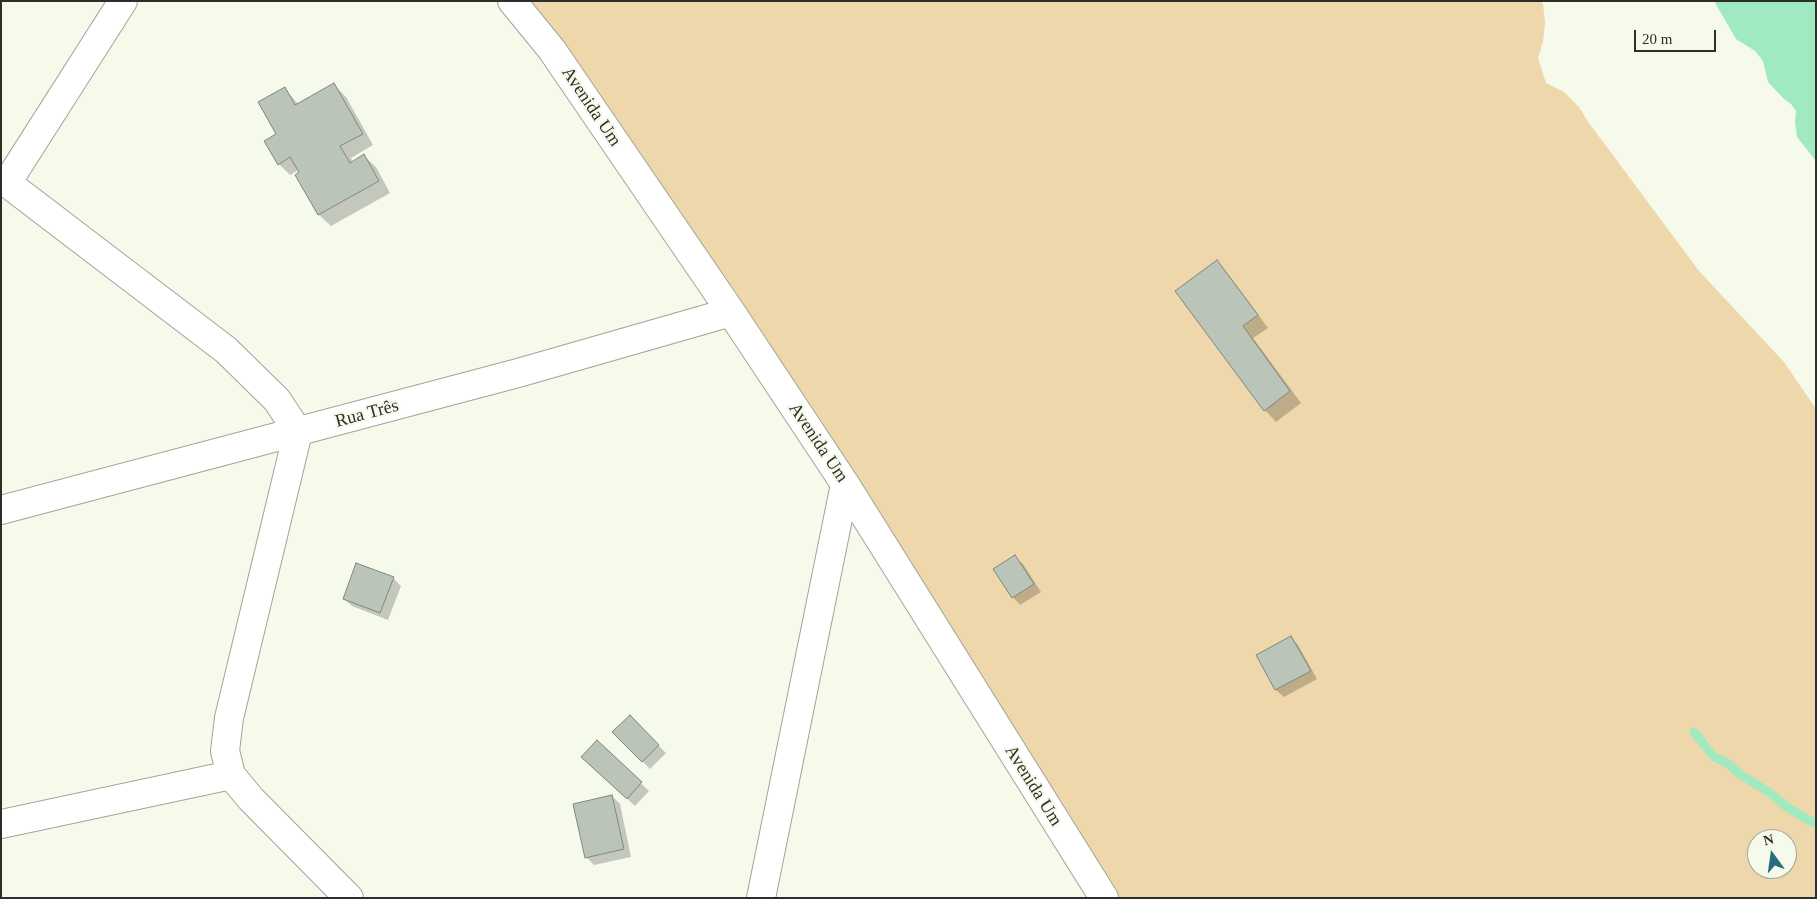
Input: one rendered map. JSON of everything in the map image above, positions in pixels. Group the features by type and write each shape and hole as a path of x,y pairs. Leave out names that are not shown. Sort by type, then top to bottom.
{"street":[{"path":"123,1 4,182 226,350 277,400 298,432 229,718 225,751 231,775 250,800 349,898"},
{"name":"Avenida Um","path":"512,1 552,50 731,312 845,484 1104,898"},
{"name":"Rua Três","path":"1,510 518,373 731,312"},
{"path":"761,898 845,484"},
{"path":"1,824 231,775"}],"shaded area":[{"path":"526,1 1541,1 1545,22 1543,42 1538,58 1546,83 1564,92 1579,107 1699,271 1784,362 1816,409 1816,898 1117,898"},
{"path":"1714,1 1816,1 1816,161 1797,137 1796,111 1768,82 1763,61 1755,51 1736,39"}],"building":[{"path":"334,83 363,134 340,146 350,163 364,154 379,181 318,215 295,175 299,172 290,157 278,165 264,141 276,134 258,102 285,87 295,105"},
{"path":"1217,260 1258,315 1243,326 1290,391 1264,411 1175,291"},
{"path":"1015,555 1034,584 1012,598 993,569"},
{"path":"356,563 394,577 380,613 343,599"},
{"path":"1291,636 1311,671 1275,690 1256,655"},
{"path":"630,715 659,745 642,762 612,732"},
{"path":"597,740 642,782 627,799 581,757"},
{"path":"612,795 624,849 585,858 573,804"}],"waterway":[{"path":"1694,732 1714,757 1727,763 1787,807 1816,823"}]}
